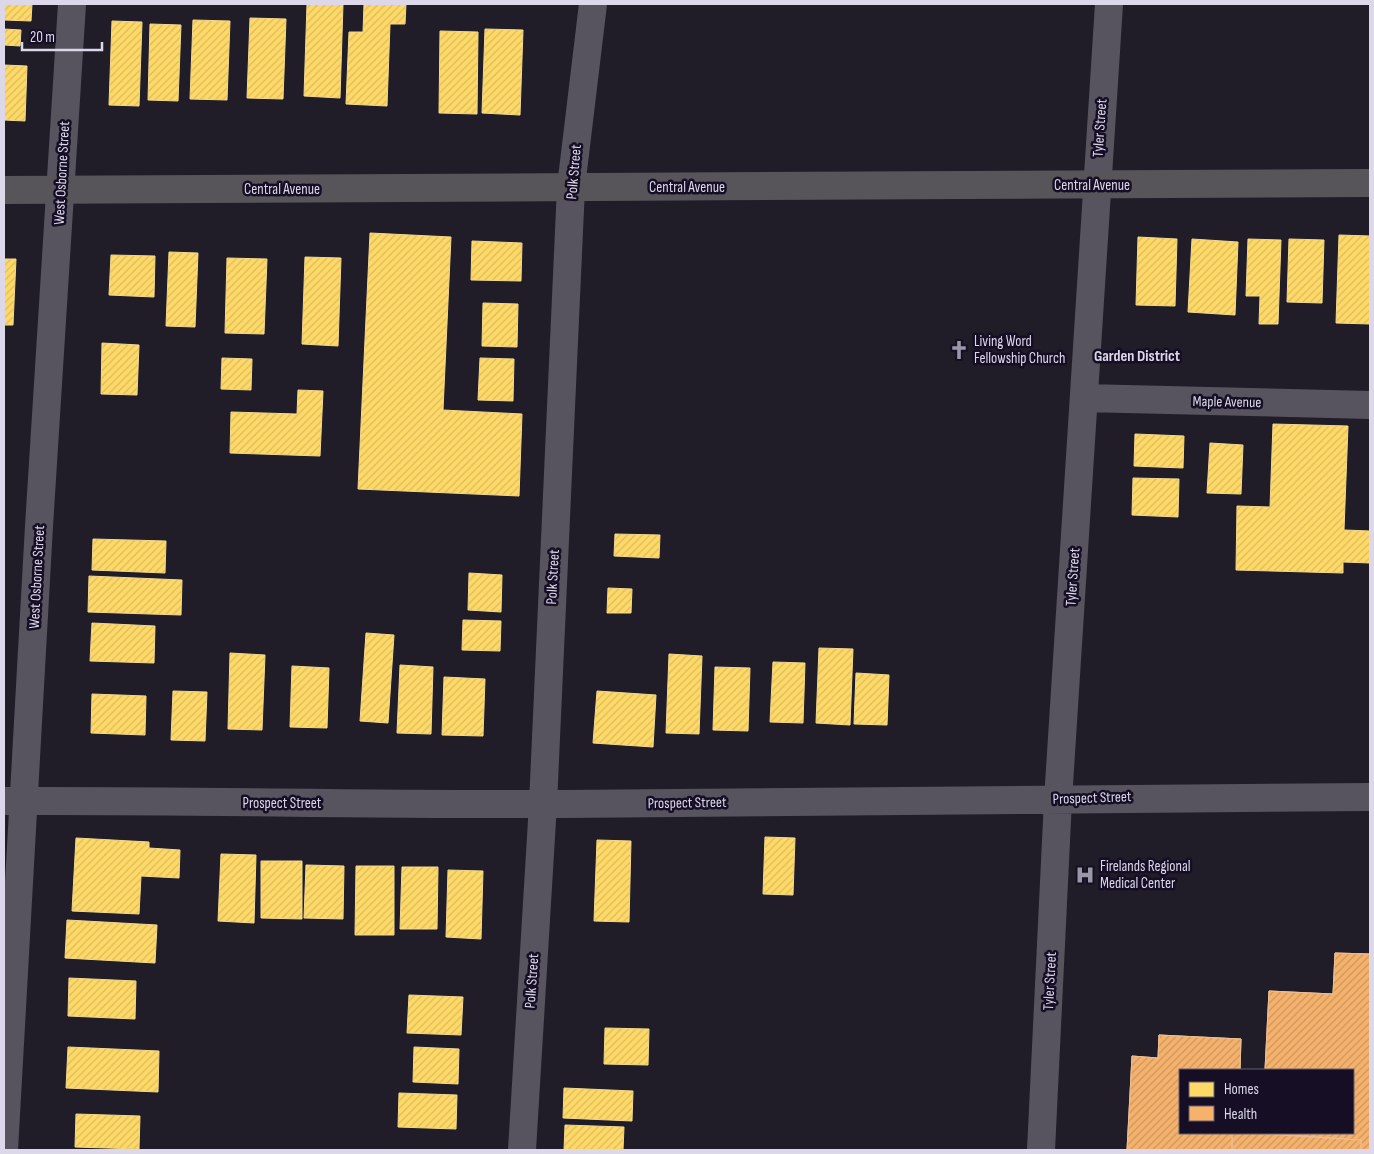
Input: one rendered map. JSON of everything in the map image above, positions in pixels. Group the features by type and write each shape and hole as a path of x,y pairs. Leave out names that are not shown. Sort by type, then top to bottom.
{"street":[{"name":"West Osborne Street","path":"4,1150 14,801 39,526 72,4"},
{"name":"Polk Street","path":"522,1150 543,804 571,187 592,4"},
{"name":"Tyler Street","path":"1040,1150 1058,800 1109,4"},
{"name":"Central Avenue","path":"4,190 1370,183"},
{"name":"Maple Avenue","path":"1084,398 1370,405"},
{"name":"Prospect Street","path":"14,801 543,804 1058,800 1146,797 1370,797"}],"building: Homes":[{"path":"4,4 32,4 31,21 4,20"},
{"path":"307,4 343,4 340,98 304,96"},
{"path":"364,4 406,4 405,24 390,24 387,106 346,104 349,32 363,32"},
{"path":"250,18 286,19 283,99 247,98"},
{"path":"193,20 230,21 227,100 190,99"},
{"path":"112,21 142,22 139,106 109,105"},
{"path":"150,24 181,25 178,101 148,100"},
{"path":"4,29 21,30 20,46 4,45"},
{"path":"485,29 523,30 520,115 482,113"},
{"path":"440,31 478,32 477,114 439,113"},
{"path":"4,65 27,66 25,121 4,120"},
{"path":"370,233 451,237 443,410 522,414 519,496 358,489"},
{"path":"1339,235 1370,236 1370,324 1336,323"},
{"path":"1138,237 1177,239 1175,306 1136,305"},
{"path":"1192,239 1238,242 1235,315 1188,312"},
{"path":"1248,239 1281,240 1278,324 1259,324 1260,296 1246,296"},
{"path":"1289,239 1324,240 1322,303 1287,302"},
{"path":"472,241 522,243 521,281 471,280"},
{"path":"169,252 198,253 195,327 166,326"},
{"path":"111,255 155,256 154,297 109,295"},
{"path":"305,257 341,258 338,346 302,344"},
{"path":"227,258 267,259 264,334 225,333"},
{"path":"4,259 16,259 13,325 4,325"},
{"path":"483,303 518,304 517,347 482,346"},
{"path":"102,343 139,345 137,395 101,394"},
{"path":"222,358 252,359 251,390 221,389"},
{"path":"480,358 514,359 513,401 478,400"},
{"path":"298,390 323,391 320,456 230,453 231,412 297,414"},
{"path":"1273,424 1348,426 1344,530 1370,531 1370,563 1343,562 1343,573 1236,570 1237,506 1270,507"},
{"path":"1135,434 1184,436 1183,468 1134,466"},
{"path":"1210,443 1243,445 1241,494 1207,493"},
{"path":"1133,478 1179,479 1178,517 1132,515"},
{"path":"615,534 660,535 659,558 614,556"},
{"path":"93,539 166,541 165,573 92,570"},
{"path":"469,573 502,575 501,612 468,610"},
{"path":"89,576 182,580 181,615 88,612"},
{"path":"608,588 632,589 631,613 607,613"},
{"path":"463,620 501,621 500,651 462,650"},
{"path":"92,623 155,626 154,663 90,661"},
{"path":"366,633 394,635 388,723 360,721"},
{"path":"819,648 853,649 850,725 816,723"},
{"path":"230,653 265,655 262,730 228,729"},
{"path":"669,654 702,656 699,734 666,733"},
{"path":"773,662 805,663 803,723 770,722"},
{"path":"400,665 433,667 431,734 397,733"},
{"path":"292,666 329,668 327,728 290,727"},
{"path":"715,667 750,668 748,731 713,730"},
{"path":"856,673 889,675 887,725 854,724"},
{"path":"444,677 485,679 483,736 442,735"},
{"path":"173,691 207,692 205,741 171,740"},
{"path":"597,691 656,695 653,747 593,743"},
{"path":"92,694 146,696 145,735 91,733"},
{"path":"765,837 795,838 793,895 763,894"},
{"path":"76,838 149,842 149,848 180,850 179,878 141,876 139,914 72,911"},
{"path":"597,840 631,841 629,922 594,921"},
{"path":"221,854 256,855 254,923 218,921"},
{"path":"261,861 302,861 302,919 261,918"},
{"path":"306,865 344,866 343,919 304,918"},
{"path":"356,866 394,866 394,935 355,935"},
{"path":"402,867 438,867 437,929 400,929"},
{"path":"448,870 483,871 481,939 446,937"},
{"path":"67,920 157,925 155,963 65,958"},
{"path":"69,978 136,981 135,1019 68,1016"},
{"path":"409,995 463,997 461,1035 407,1033"},
{"path":"605,1028 649,1029 648,1065 604,1064"},
{"path":"68,1047 159,1051 158,1092 66,1088"},
{"path":"414,1047 459,1049 458,1084 413,1082"},
{"path":"564,1088 633,1091 632,1121 563,1118"},
{"path":"399,1093 457,1095 456,1129 398,1127"},
{"path":"76,1114 140,1116 139,1149 75,1147"},
{"path":"565,1125 624,1127 623,1150 564,1150"}],"building: Health":[{"path":"1335,953 1370,954 1370,1150 1361,1150 1361,1140 1263,1134 1354,1134 1354,1069 1265,1069 1269,991 1333,994"},
{"path":"1335,953 1370,954 1370,1150 1127,1150 1132,1056 1158,1058 1159,1035 1241,1039 1240,1069 1179,1069 1179,1134 1354,1134 1354,1069 1265,1069 1269,991 1333,994"},
{"path":"1159,1035 1241,1039 1240,1069 1179,1069 1179,1134 1232,1134 1232,1150 1127,1150 1132,1056 1158,1058"},
{"path":"1232,1134 1277,1134 1361,1140 1361,1150 1232,1150"}],"place":[{"name":"Living Word Fellowship Church","path":"959,350"},
{"name":"Firelands Regional Medical Center","path":"1085,875"}],"district":[{"name":"Garden District","path":"1137,356"}]}
